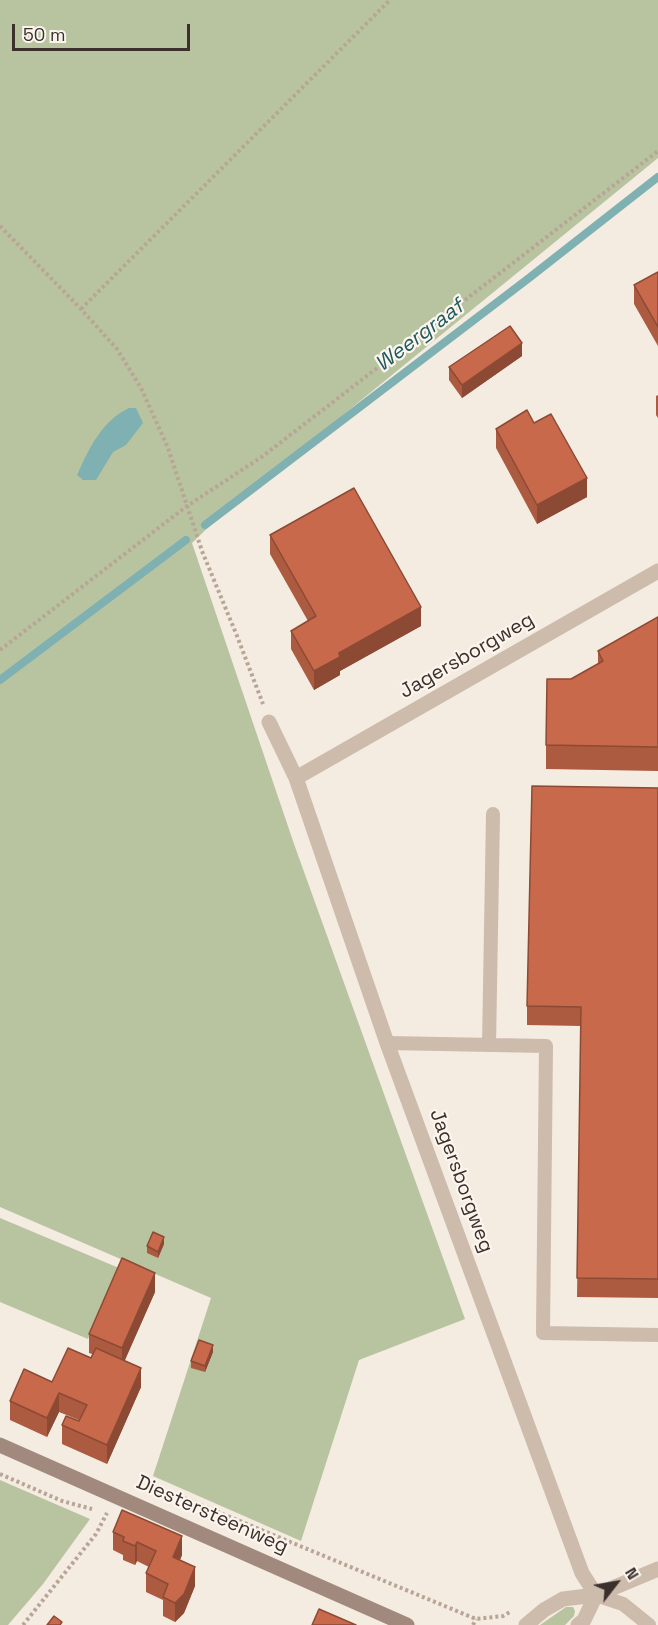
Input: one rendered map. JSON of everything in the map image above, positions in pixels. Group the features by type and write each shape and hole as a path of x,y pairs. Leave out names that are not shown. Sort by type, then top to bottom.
{"main road":[{"name":"Diestersteenweg","path":"0,1445 407,1625"}],"street":[{"name":"Jagersborgweg","path":"296,778 658,571"},
{"name":"Jagersborgweg","path":"269,722 296,778 387,1043 582,1573 596,1595"},
{"path":"526,1625 544,1610 563,1599 596,1595 658,1569"},
{"path":"578,1625 584,1620 596,1595"}],"lane":[{"path":"489,1045 493,814"},
{"path":"387,1043 546,1046 543,1333 658,1335"},
{"path":"596,1595 623,1604 649,1625"}],"path":[{"path":"81,309 390,0"},
{"path":"0,650 187,506 263,456 658,151"},
{"path":"0,226 81,309 117,350 141,388 168,448 202,551 269,722"},
{"path":"0,1474 62,1501 108,1512 96,1534 23,1625"},
{"path":"144,1486 177,1495 476,1620 503,1616"},
{"path":"473,1625 476,1620"}],"green space":[{"path":"0,0 658,0 658,158 224,512 192,543 294,844 465,1319 359,1360 301,1541 153,1476 211,1298 0,1207"},
{"path":"0,1218 119,1268 88,1339 0,1302"},
{"path":"0,1480 90,1519 43,1584 8,1625 0,1625"},
{"path":"566,1607 573,1607 575,1611 574,1616 565,1625 540,1625"}],"water":[{"path":"129,408 136,408 143,423 126,445 113,452 96,480 83,480 77,475 92,445 104,427"}],"building":[{"path":"658,272 658,327 634,285"},
{"path":"510,326 522,343 462,385 449,367"},
{"path":"527,410 534,423 551,414 587,478 537,505 496,429"},
{"path":"354,488 421,607 339,653 340,657 314,671 291,631 316,616 270,535"},
{"path":"658,617 658,747 546,745 547,679 571,679 603,661 598,651"},
{"path":"532,786 658,788 658,1279 577,1278 581,1007 527,1006"},
{"path":"153,1232 164,1237 158,1252 147,1246"},
{"path":"122,1258 155,1273 122,1348 89,1334"},
{"path":"199,1340 213,1345 205,1366 191,1361"},
{"path":"68,1348 91,1358 96,1348 141,1368 107,1445 62,1425 66,1416 79,1421 87,1405 59,1393 47,1418 10,1401 24,1369 52,1382"},
{"path":"122,1510 182,1536 173,1557 195,1567 184,1594 175,1603 163,1597 168,1584 146,1573 156,1551 137,1542 135,1546 123,1541 124,1537 113,1532"},
{"path":"319,1609 356,1625 312,1625"},
{"path":"54,1616 62,1622 60,1625 47,1625"}],"waterway":[{"name":"Weergraaf","path":"205,525 658,177"},
{"path":"0,680 186,540"}]}
